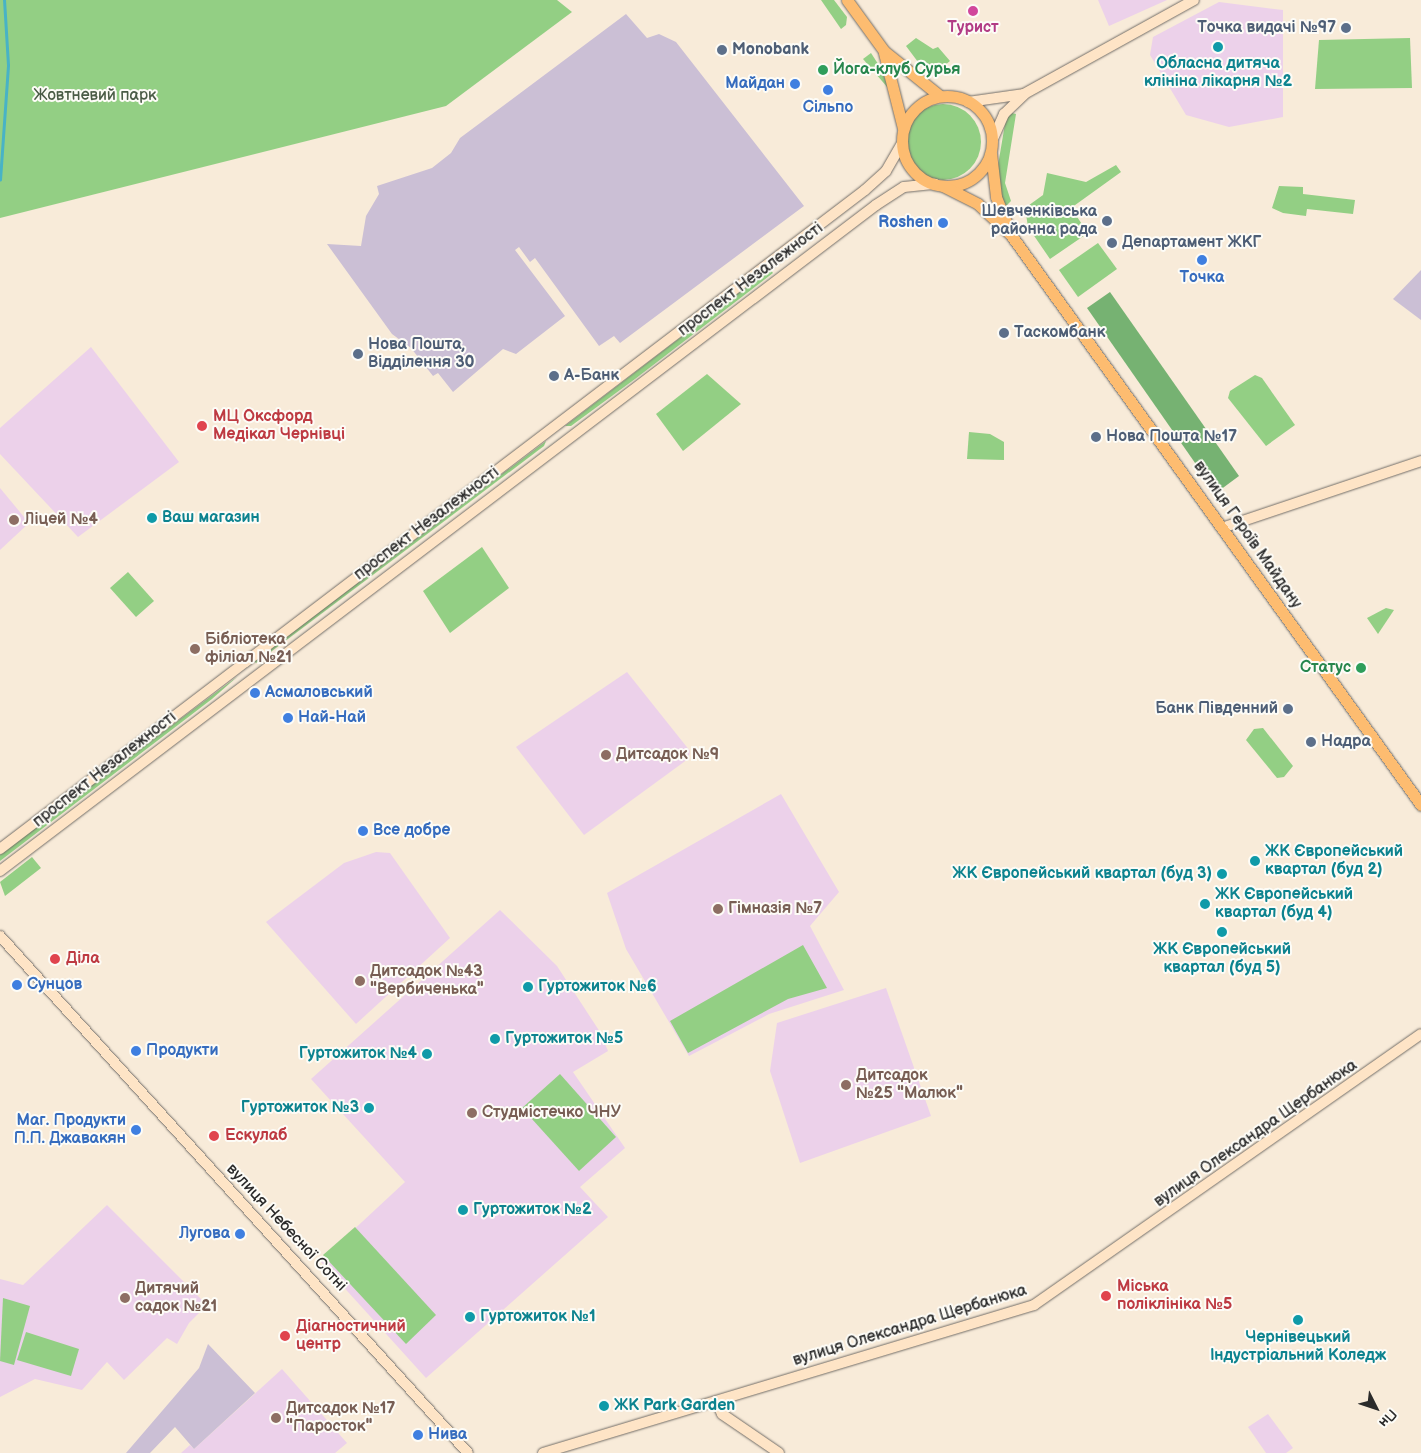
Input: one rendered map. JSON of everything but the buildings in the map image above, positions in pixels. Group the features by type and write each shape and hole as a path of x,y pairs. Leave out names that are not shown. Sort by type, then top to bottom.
{"main road":[{"path":"847,0 884,51 940,96 968,102 1024,94"},
{"path":"939,185 976,176 992,146 1004,114 1024,94 1194,0"},
{"path":"884,51 903,128 902,145 913,172 978,204 1011,235"},
{"path":"903,128 917,106 940,96"},
{"path":"968,102 983,113 992,146 996,196 1011,235"},
{"name":"проспект Незалежності","path":"0,849 865,190 886,171 902,145"},
{"name":"проспект Незалежності","path":"0,871 876,205 904,187 939,185"},
{"name":"вулиця Героїв Майдану","path":"1011,235 1421,805"},
{"path":"1222,528 1421,461"},
{"name":"вулиця Небесної Сотні","path":"0,936 468,1453"},
{"name":"вулиця Олександра Щербанюка","path":"543,1453 1034,1305 1421,1034"},
{"path":"716,1401 722,1414 779,1453"}],"shaded area":[{"path":"1098,0 1167,0 1109,26"},
{"path":"1219,2 1283,10 1283,117 1229,127 1186,115 1150,55 1153,37"},
{"path":"626,14 647,38 659,34 676,42 804,206 620,343 614,336 599,346 535,258 530,262 519,247 515,250 565,316 516,354 503,349 453,392 438,373 433,376 411,348 392,334 327,244 361,246 366,216 379,194 377,186 432,168 451,153 460,138"},
{"path":"1421,270 1421,320 1393,299"},
{"path":"91,347 179,462 78,537 0,454 0,428"},
{"name":"Ліцей №4","path":"0,488 29,523 0,550"},
{"name":"Дитсадок №9","path":"627,672 690,751 688,759 584,835 516,747"},
{"name":"Гімназія №7","path":"781,794 839,892 810,926 844,990 769,1014 689,1056 626,949 607,893"},
{"name":"Дитсадок №43 \"Вербиченька\"","path":"376,852 390,853 450,938 356,1024 266,922 344,863"},
{"name":"Студмістечко ЧНУ","path":"500,910 557,966 600,1032 608,1051 573,1072 625,1148 580,1187 608,1217 426,1378 320,1261 405,1182 311,1079"},
{"name":"Дитсадок №25 \"Малюк\"","path":"886,988 931,1116 800,1163 770,1071 777,1023"},
{"name":"Дитячий садок №21","path":"107,1205 207,1305 189,1323 177,1344 167,1338 124,1380 107,1362 82,1390 35,1379 0,1397 0,1279 23,1285"},
{"path":"208,1344 255,1393 194,1449 175,1427 150,1453 126,1453 199,1368"},
{"name":"Дитсадок №17 \"Паросток\"","path":"282,1369 347,1443 335,1453 181,1453 190,1445 194,1449"},
{"path":"1268,1414 1293,1448 1286,1453 1266,1453 1248,1427"}],"green space":[{"name":"Жовтневий парк","path":"0,0 557,0 572,12 446,106 0,218"},
{"path":"821,0 834,0 847,17 846,25 841,29"},
{"path":"916,38 933,49 938,47 950,61 940,69 921,66 906,46"},
{"path":"1410,38 1412,88 1315,89 1319,40"},
{"path":"871,53 882,70 888,88 863,59"},
{"path":"943,104 958,107 970,115 978,127 981,142 978,157 970,169 958,177 943,180 928,177 916,169 908,157 905,142 908,127 916,115 928,107"},
{"path":"1007,112 1016,114 1005,183 1011,201 1005,207 995,183"},
{"path":"1116,165 1121,172 1071,208 1088,233 1050,259 1028,227 1025,208 1043,195 1047,173 1086,182"},
{"path":"1279,186 1303,187 1303,194 1355,200 1353,214 1307,209 1306,216 1283,213 1272,208"},
{"path":"1098,243 1117,269 1078,297 1059,270"},
{"path":"770,269 773,273 635,379 571,426 565,426"},
{"path":"1110,292 1239,476 1216,493 1087,308"},
{"path":"707,374 741,404 683,451 656,414"},
{"path":"1255,375 1262,378 1295,425 1266,446 1228,398 1230,391"},
{"path":"969,432 990,434 1004,442 1004,460 967,459"},
{"path":"546,441 544,446 256,663 254,661"},
{"path":"482,547 509,588 450,633 423,591"},
{"path":"128,572 154,601 136,617 110,588"},
{"path":"1386,608 1394,610 1378,634 1367,618"},
{"path":"238,676 212,699 0,861 0,855 29,832"},
{"path":"1263,728 1293,766 1284,777 1277,778 1246,740 1254,729"},
{"path":"32,857 41,868 5,896 0,882"},
{"path":"803,945 827,988 788,999 688,1053 670,1021"},
{"path":"560,1074 616,1137 579,1171 522,1108"},
{"path":"355,1227 436,1315 406,1344 323,1255"},
{"path":"3,1298 30,1306 14,1365 0,1361"},
{"path":"26,1332 79,1349 71,1376 17,1360"}],"waterway":[{"path":"0,180 8,65 4,0"}],"place":[{"name":"Турист","path":"973,11"},
{"name":"Точка видачі №97","path":"1346,28"},
{"name":"Обласна дитяча клініна лікарня №2","path":"1218,47"},
{"name":"Monobank","path":"722,50"},
{"name":"Йога-клуб Сурья","path":"823,70"},
{"name":"Майдан","path":"795,84"},
{"name":"Сільпо","path":"828,90"},
{"name":"Шевченківська районна рада","path":"1107,221"},
{"name":"Roshen","path":"943,223"},
{"name":"Департамент ЖКГ","path":"1112,243"},
{"name":"Точка","path":"1202,260"},
{"name":"Таскомбанк","path":"1004,333"},
{"name":"Нова Пошта, Відділення 30","path":"358,354"},
{"name":"А-Банк","path":"554,376"},
{"name":"МЦ Оксфорд Медікал Чернівці","path":"202,426"},
{"name":"Нова Пошта №17","path":"1096,437"},
{"name":"Ваш магазин","path":"152,518"},
{"name":"Ліцей №4","path":"14,520"},
{"name":"Бібліотека філіал №21","path":"195,649"},
{"name":"Статус","path":"1361,668"},
{"name":"Асмаловський","path":"255,693"},
{"name":"Банк Південний","path":"1288,709"},
{"name":"Най-Най","path":"288,718"},
{"name":"Надра","path":"1311,742"},
{"name":"Дитсадок №9","path":"606,755"},
{"name":"Все добре","path":"363,831"},
{"name":"ЖК Європейський квартал (буд 2)","path":"1255,861"},
{"name":"ЖК Європейський квартал (буд 3)","path":"1222,874"},
{"name":"ЖК Європейський квартал (буд 4)","path":"1205,904"},
{"name":"Гімназія №7","path":"718,909"},
{"name":"ЖК Європейський квартал (буд 5)","path":"1222,932"},
{"name":"Діла","path":"55,959"},
{"name":"Дитсадок №43 \"Вербиченька\"","path":"360,981"},
{"name":"Сунцов","path":"17,985"},
{"name":"Гуртожиток №6","path":"528,987"},
{"name":"Гуртожиток №5","path":"495,1039"},
{"name":"Продукти","path":"136,1051"},
{"name":"Гуртожиток №4","path":"427,1054"},
{"name":"Дитсадок №25 \"Малюк\"","path":"846,1085"},
{"name":"Гуртожиток №3","path":"369,1108"},
{"name":"Студмістечко ЧНУ","path":"472,1113"},
{"name":"Маг. Продукти П.П. Джавакян","path":"136,1130"},
{"name":"Ескулаб","path":"214,1136"},
{"name":"Гуртожиток №2","path":"463,1210"},
{"name":"Лугова","path":"240,1234"},
{"name":"Міська поліклініка №5","path":"1106,1296"},
{"name":"Дитячий садок №21","path":"125,1298"},
{"name":"Гуртожиток №1","path":"470,1317"},
{"name":"Чернівецький Індустріальний Коледж","path":"1298,1320"},
{"name":"Діагностичний центр","path":"285,1336"},
{"name":"ЖК Park Garden","path":"604,1406"},
{"name":"Дитсадок №17 \"Паросток\"","path":"276,1418"},
{"name":"Нива","path":"418,1435"}]}
